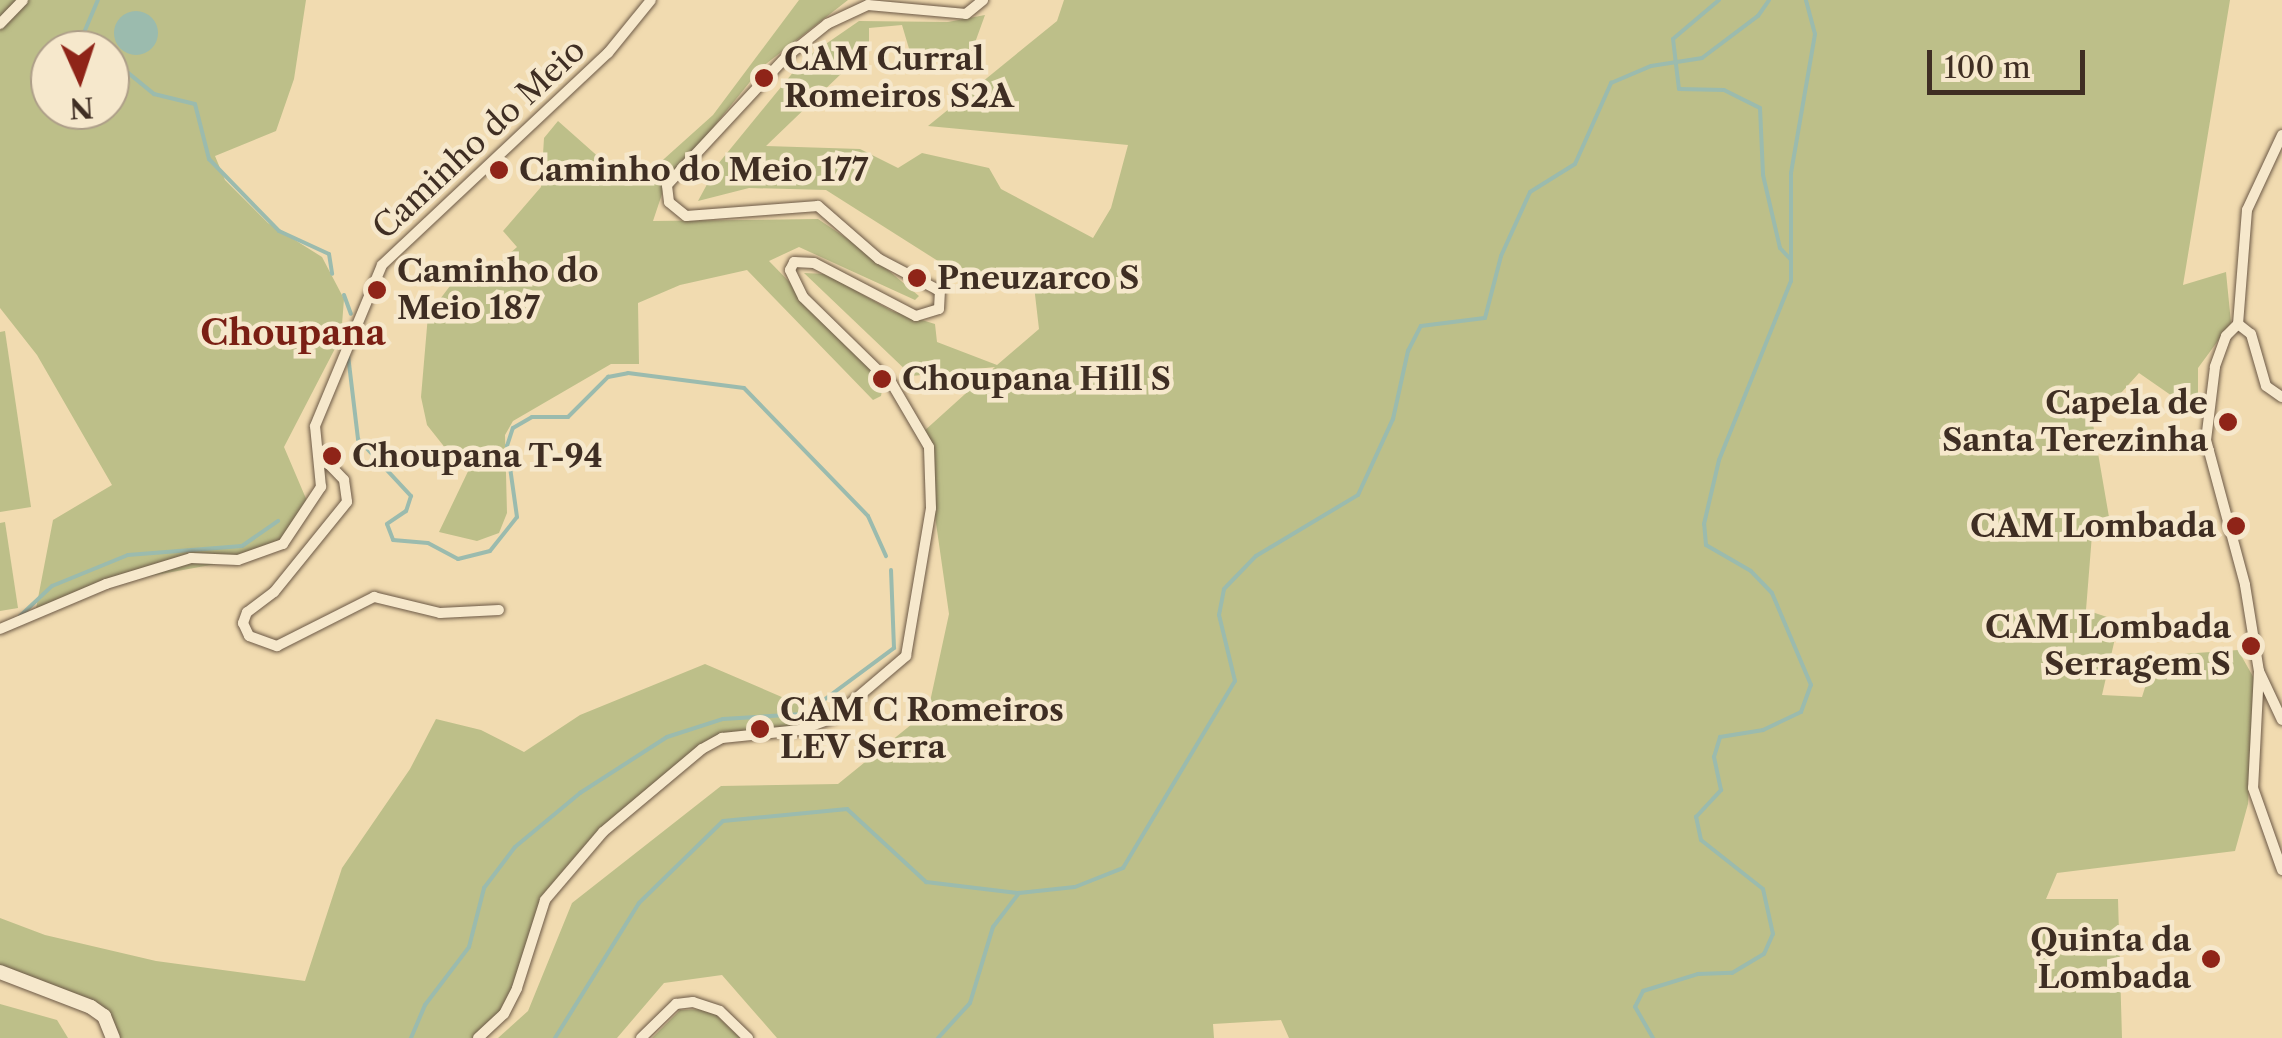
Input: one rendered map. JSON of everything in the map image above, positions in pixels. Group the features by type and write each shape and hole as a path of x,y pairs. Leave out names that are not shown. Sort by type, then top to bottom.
{"main road":[{"path":"0,972 91,1007 104,1016 113,1038"}],"street":[{"path":"0,24 24,0"},
{"name":"Caminho do Meio","path":"0,629 106,584 191,558 238,560 283,544 321,486 315,426 382,264 608,53 651,0"},
{"path":"478,1038 504,1014 545,900 603,832 702,749 722,738 822,723 906,656 927,546 928,447 892,384 803,297 790,270 794,262 814,263 916,316 939,309 940,291 878,259 818,206 686,216 669,202 667,185 786,58 827,24 868,5 966,14 983,0"},
{"path":"2282,134 2247,210 2238,324 2226,336 2215,367 2206,440 2245,585 2259,671 2253,788 2282,870"},
{"path":"2238,324 2252,334 2266,386 2282,397"},
{"path":"321,457 344,480 347,502 274,592 247,612 242,623 249,636 277,646 374,597 415,610 499,610"},
{"path":"2259,671 2282,720"},
{"path":"641,1038 676,1004 693,1002 720,1011 748,1038"}],"green space":[{"path":"0,0 306,0 294,79 276,131 215,156 225,180 268,223 322,257 344,299 341,337 284,447 310,508 283,544 238,560 106,584 34,619 53,520 112,485 37,355 0,308"},
{"path":"799,0 848,0 762,67 664,188 653,221 818,219 864,250 919,296 915,300 799,247 769,261 884,379 881,396 873,400 747,270 680,285 638,303 639,364 611,364 513,421 505,435 507,513 499,533 477,541 439,532 472,463 450,454 427,425 421,397 428,315 456,278 488,273 517,247 503,231 541,187 544,138 558,121 611,168 645,176 713,115"},
{"path":"1064,0 2230,0 2183,285 2226,272 2231,323 2198,368 2198,414 2139,373 2093,424 2109,517 2093,522 2086,610 2119,621 2102,695 2142,697 2155,656 2238,650 2255,680 2248,804 2235,851 2057,873 2046,899 2118,899 2122,1038 1289,1038 1281,1020 1213,1024 1214,1038 777,1038 722,975 664,983 617,1038 498,1038 528,1011 572,903 721,786 838,784 928,711 949,614 923,432 995,367 912,376 804,273 826,274 892,311 935,324 937,342 997,365 1039,329 1034,286 980,282 949,268 826,190 749,188 698,201 718,164 804,59 859,21 948,22 985,15 972,51 951,62 910,52 902,25 869,28 869,47 766,146 860,149 898,168 922,153 989,168 1001,189 1093,238 1111,208 1128,145 928,126 1057,21"},
{"path":"5,331 31,507 0,512 0,332"},
{"path":"5,522 18,608 0,611 0,523"},
{"path":"705,664 812,710 811,728 722,738 603,832 545,900 504,1014 478,1038 113,1038 104,1016 0,975 0,918 45,935 156,961 305,981 342,868 410,769 436,719 481,730 524,752 580,715"},
{"path":"0,1004 57,1020 68,1038 0,1038"},
{"path":"710,1009 740,1038 652,1038 680,1010"}],"shaded area":[{"path":"136,11 156,25 156,41 136,55 130,54 130,30 115,30 121,18"}],"waterway":[{"path":"85,30 98,0"},
{"path":"1719,0 1673,39 1679,89 1724,90 1760,108 1763,175 1780,248 1791,260"},
{"path":"938,1038 970,1003 993,927 1019,893 1075,887 1123,868 1235,681 1219,615 1224,589 1256,556 1358,495 1393,419 1408,351 1421,326 1485,318 1501,256 1530,192 1575,164 1611,83 1651,66 1702,58 1758,16 1769,0"},
{"path":"1653,1038 1635,1007 1643,991 1698,974 1732,973 1764,954 1773,934 1763,889 1701,840 1696,817 1721,790 1714,757 1720,737 1763,730 1801,712 1811,685 1772,593 1751,571 1706,545 1704,524 1719,460 1791,281 1791,173 1815,34 1806,0"},
{"path":"130,74 154,94 195,104 209,159 279,231 329,254 332,274"},
{"path":"344,295 351,314"},
{"path":"348,355 358,439 411,496 406,511 387,524 393,540 428,543 458,559 490,551 517,517 507,446 513,428 532,417 568,417 608,377 628,373 744,388 868,516 886,556"},
{"path":"20,616 52,586 128,555 242,546 278,521"},
{"path":"813,708 894,648 891,570"},
{"path":"411,1038 425,1005 469,947 484,888 515,847 580,793 667,737 723,719 803,714"},
{"path":"555,1038 639,903 723,821 847,809 926,882 1017,893"}],"place":[{"name":"CAM Curral Romeiros S2A","path":"764,78"},
{"name":"Caminho do Meio 177","path":"499,170"},
{"name":"Pneuzarco S","path":"917,278"},
{"name":"Caminho do Meio 187","path":"377,290"},
{"name":"Choupana Hill S","path":"882,379"},
{"name":"Capela de Santa Terezinha","path":"2228,422"},
{"name":"Choupana T-94","path":"332,456"},
{"name":"CAM Lombada","path":"2236,526"},
{"name":"CAM Lombada Serragem S","path":"2251,646"},
{"name":"CAM C Romeiros LEV Serra","path":"760,729"},
{"name":"Quinta da Lombada","path":"2211,959"}],"district":[{"name":"Choupana","path":"293,333"}]}
